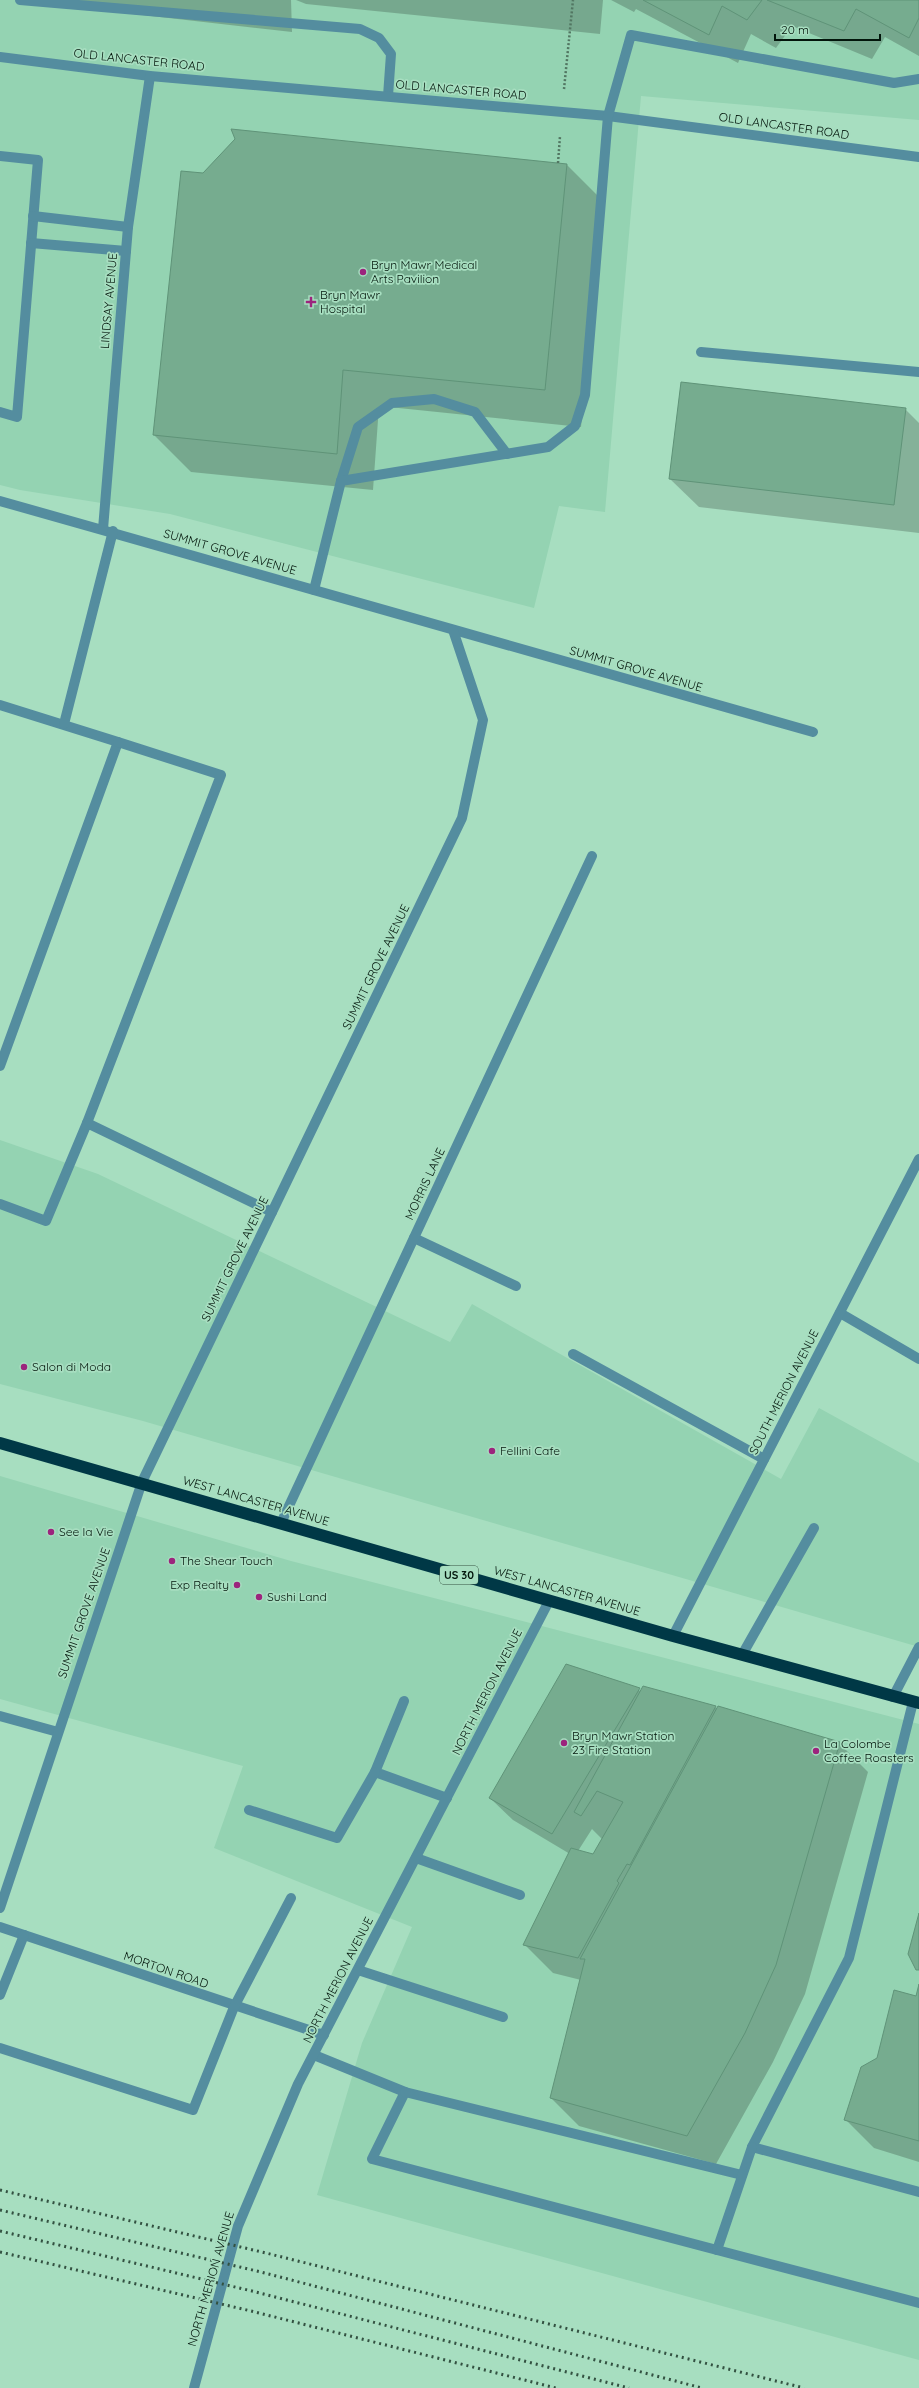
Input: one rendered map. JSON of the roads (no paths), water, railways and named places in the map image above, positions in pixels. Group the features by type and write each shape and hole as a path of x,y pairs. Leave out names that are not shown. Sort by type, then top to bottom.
{"highway":[{"name":"WEST LANCASTER AVENUE","path":"0,1443 142,1482 742,1656 916,1702"}],"street":[{"path":"20,0 360,29 379,38 391,54 388,96"},
{"path":"341,480 548,448 575,426 585,395 608,116 631,35 894,83 919,79"},
{"name":"OLD LANCASTER ROAD","path":"0,57 150,76 608,116 919,157"},
{"name":"LINDSAY AVENUE","path":"64,724 108,530 128,227 150,76"},
{"path":"0,156 38,160 17,417 0,412"},
{"path":"33,216 128,227"},
{"path":"31,242 126,251"},
{"path":"701,352 919,372"},
{"path":"314,590 341,480 358,427 392,403 434,399 475,412 506,454"},
{"name":"SUMMIT GROVE AVENUE","path":"0,501 108,530 452,630 813,732"},
{"name":"SUMMIT GROVE AVENUE","path":"0,1908 142,1482 462,818 483,720 452,630"},
{"path":"0,705 64,724 221,775 87,1123 46,1221 0,1204"},
{"path":"0,1066 118,742"},
{"name":"MORRIS LANE","path":"281,1523 592,856"},
{"path":"87,1123 272,1212"},
{"name":"SOUTH MERION AVENUE","path":"673,1636 919,1159"},
{"path":"414,1238 516,1286"},
{"path":"840,1313 919,1358"},
{"path":"573,1354 764,1459"},
{"path":"742,1656 814,1528"},
{"name":"NORTH MERION AVENUE","path":"194,2388 238,2226 298,2084 549,1601"},
{"path":"893,1697 919,1647"},
{"path":"249,1810 337,1838 375,1772 404,1701"},
{"path":"717,2250 752,2147 849,1958 916,1702"},
{"path":"0,1716 58,1732"},
{"path":"375,1772 447,1798"},
{"path":"416,1858 520,1895"},
{"path":"0,2048 193,2110 234,2007 291,1898"},
{"name":"MORTON ROAD","path":"0,1927 234,2007 324,2035"},
{"path":"0,1995 24,1934"},
{"path":"358,1970 503,2017"},
{"path":"314,2055 405,2092 742,2175"},
{"path":"405,2092 372,2159 919,2303"},
{"path":"752,2147 919,2192"}],"railway":[{"path":"0,2190 266,2253 804,2388"},
{"path":"0,2210 261,2272 702,2388"},
{"path":"0,2231 256,2292 629,2388"},
{"path":"0,2252 251,2311 556,2388"}],"place":[{"name":"Bryn Mawr Medical Arts Pavilion","path":"363,272"},
{"name":"Bryn Mawr Hospital","path":"311,302"},
{"name":"Salon di Moda","path":"24,1367"},
{"name":"Fellini Cafe","path":"492,1451"},
{"name":"See la Vie","path":"51,1532"},
{"name":"The Shear Touch","path":"172,1561"},
{"name":"Exp Realty","path":"237,1585"},
{"name":"Sushi Land","path":"259,1597"},
{"name":"Bryn Mawr Station 23 Fire Station","path":"564,1743"},
{"name":"La Colombe Coffee Roasters","path":"816,1751"}]}
